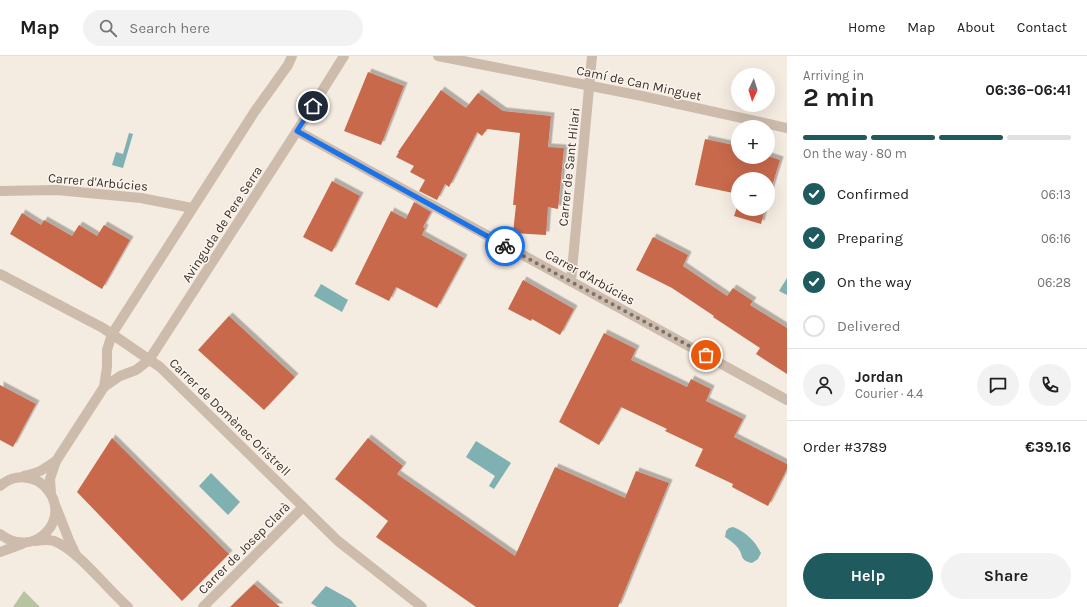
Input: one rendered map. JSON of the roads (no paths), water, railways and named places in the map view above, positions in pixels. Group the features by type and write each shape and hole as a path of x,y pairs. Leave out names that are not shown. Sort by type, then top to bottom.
{"street":[{"name":"Avinguda de Pere Serra","path":"104,387 107,367 107,350 112,334 255,111 288,65 292,56"},
{"name":"Avinguda de Pere Serra","path":"29,542 46,533 53,523 55,514 50,479 56,461 104,387 120,376 136,370 150,360 344,56"},
{"name":"Camí de Can Minguet","path":"438,56 590,86 787,128"},
{"name":"Carrer de Sant Hilari","path":"571,281 592,56"},
{"name":"Carrer d'Arbúcies","path":"297,131 787,400"},
{"name":"Carrer d'Arbúcies","path":"0,191 57,190 141,198 192,208"},
{"name":"Carrer de Domènec Oristrell","path":"0,274 96,324 160,367 338,541 422,607"},
{"name":"Avinguda de Pere Serra","path":"11,480 35,474 47,468 56,461"},
{"path":"22,477 33,478 43,484 53,497 76,555"},
{"path":"0,479 11,480"},
{"path":"0,486 11,480"},
{"name":"Carrer de Josep Clarà","path":"203,607 304,507"},
{"path":"0,534 14,542 29,542"},
{"path":"0,552 29,542 46,539 54,541 76,555 128,607"}],"water":[{"path":"129,133 133,134 123,168 112,165 116,152 123,154"},
{"path":"787,278 787,295 779,291"},
{"path":"321,284 348,300 342,312 314,296"},
{"path":"476,441 511,463 494,489 489,486 495,476 466,457"},
{"path":"211,473 240,502 228,515 199,486"},
{"path":"733,527 750,537 761,553 758,559 752,563 745,561 737,547 725,537 726,531"},
{"path":"326,586 351,600 357,607 317,607 311,603"}]}
